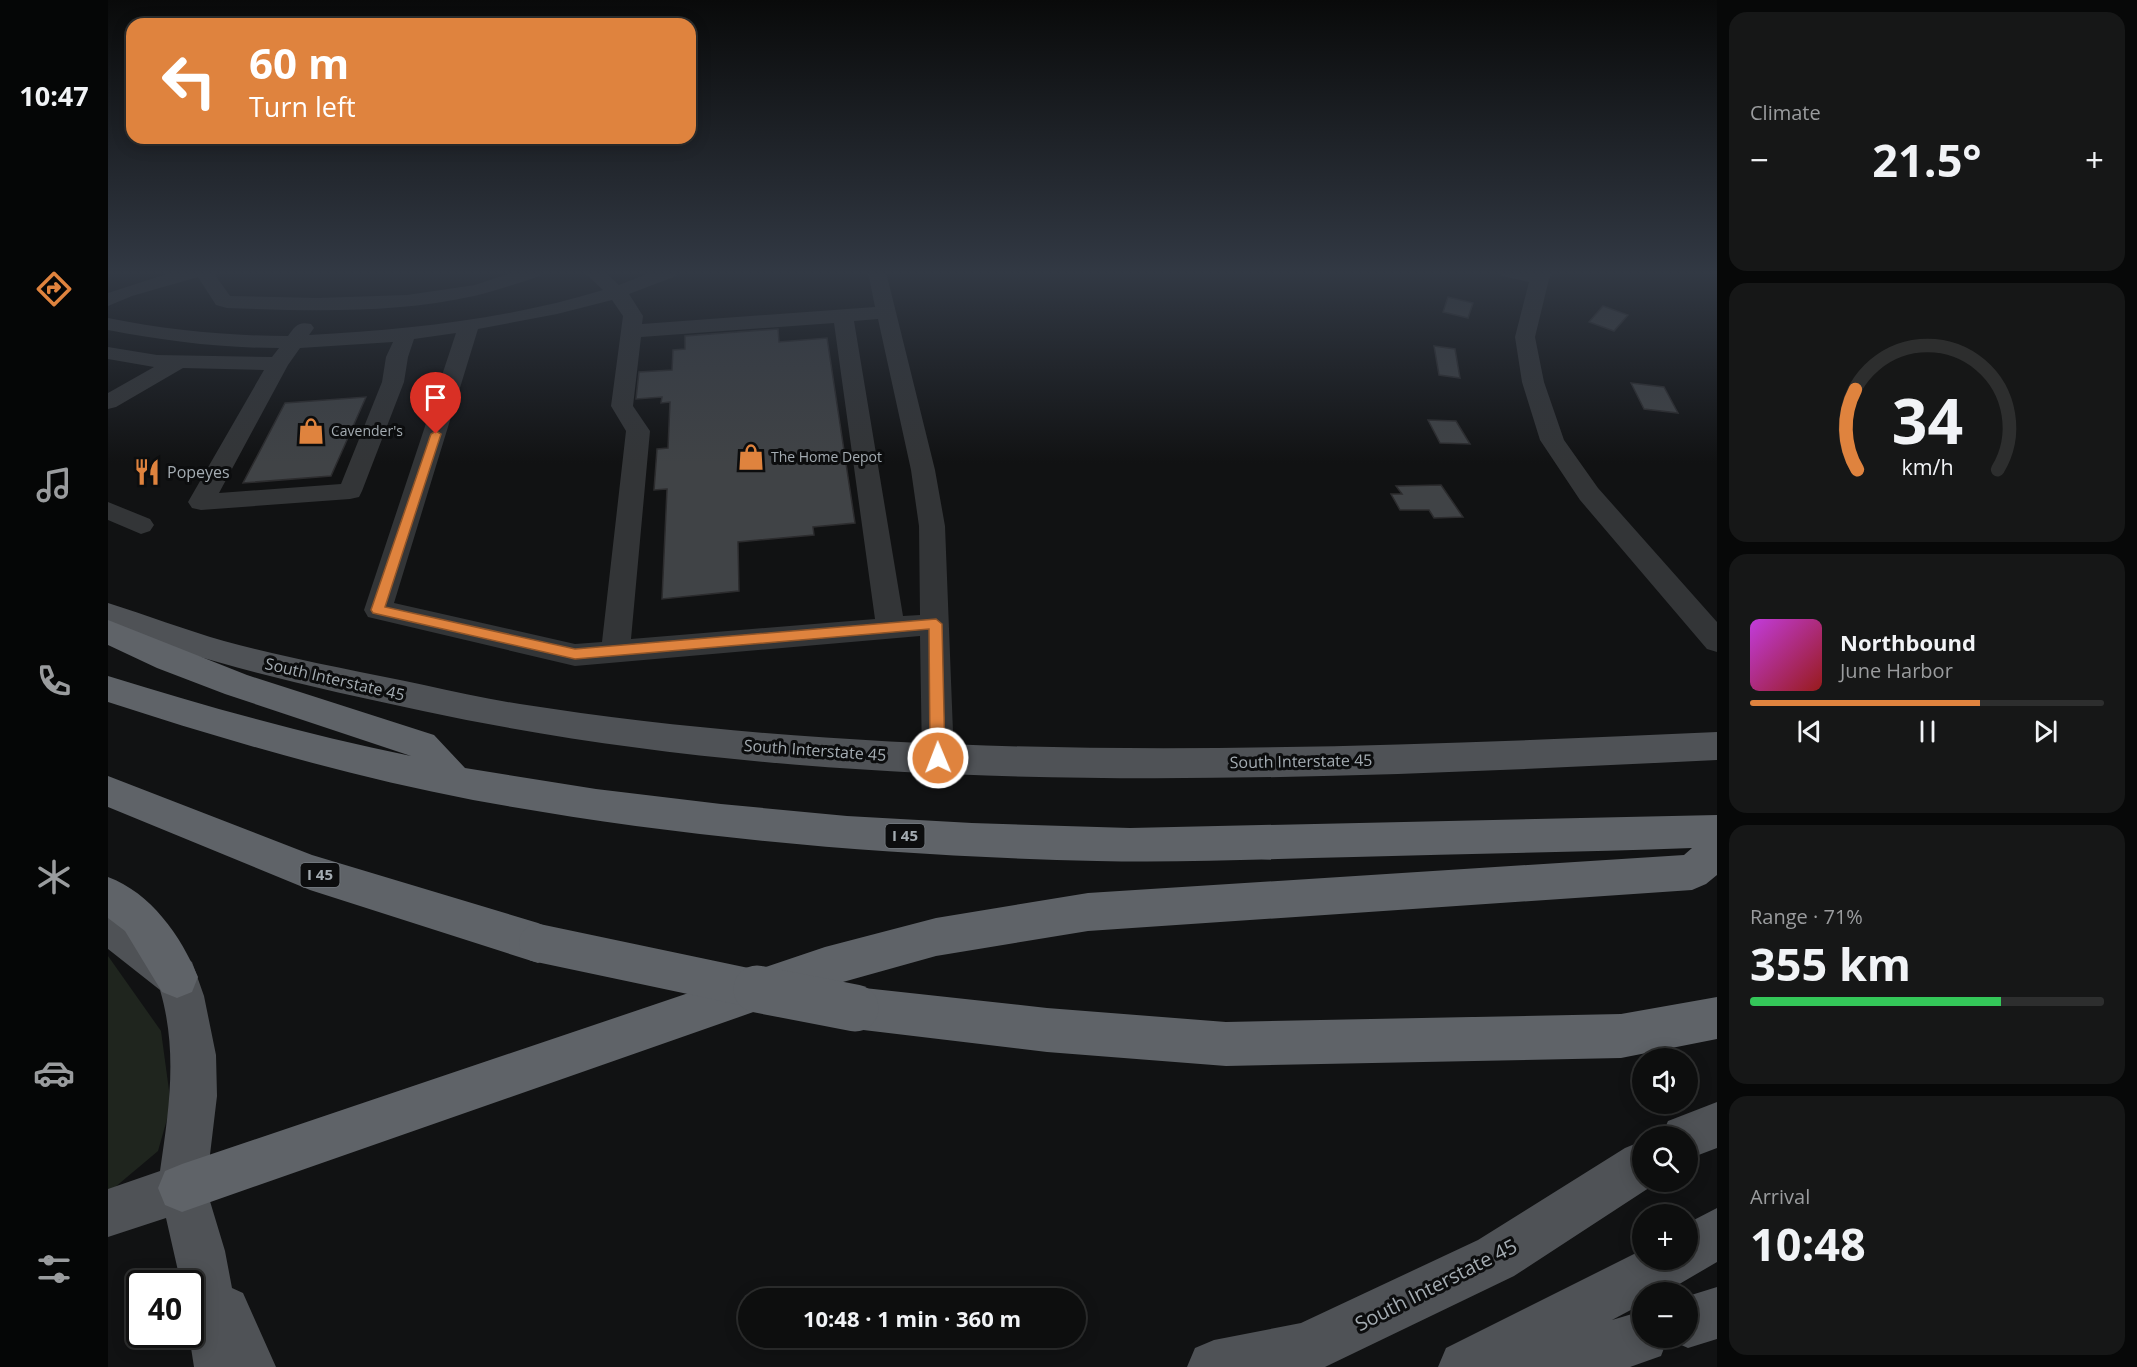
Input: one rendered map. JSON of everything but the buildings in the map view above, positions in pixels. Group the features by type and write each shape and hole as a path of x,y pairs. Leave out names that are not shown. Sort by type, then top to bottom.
{"highway":[{"path":"108,632 168,659 237,685 422,745 453,779"},
{"name":"I 45","path":"108,689 238,730 453,779 679,815 843,831 1002,841 1186,843 1717,831"},
{"name":"I 45","path":"108,791 310,872 538,943 644,967 855,1008 1047,1030 1226,1044 1622,1036 1717,1018"},
{"path":"182,1188 825,967 936,938 1036,919 1095,911 1692,872 1717,851"},
{"path":"108,895 139,918 177,977"}],"main road":[{"name":"South Interstate 45","path":"108,614 260,662 383,690 533,720 746,747 938,758 1133,763 1472,758 1717,746"},
{"path":"108,924 177,977 189,1019 194,1054 194,1096 182,1188 200,1251 222,1367"},
{"path":"1698,1132 1717,1125"},
{"name":"South Interstate 45","path":"1214,1367 1305,1349 1496,1258 1632,1170"},
{"path":"108,1213 182,1188"},
{"path":"1698,1245 1717,1233"},
{"path":"200,1251 249,1367"},
{"path":"1467,1367 1656,1270"},
{"path":"1698,1319 1717,1313"},
{"path":"1467,1367 1593,1352 1632,1340"}],"street":[{"path":"108,370 161,336"},
{"path":"182,336 215,339 269,336"},
{"path":"298,336 278,364 201,502 350,490 393,382 397,357 405,336"},
{"path":"466,336 458,368 378,610 575,654 936,624"},
{"path":"615,651 638,431 622,406 631,336"},
{"path":"846,336 891,628"},
{"path":"892,336 923,470 932,526 938,758"},
{"path":"1527,336 1526,352 1536,393 1552,440 1589,494 1717,641"},
{"path":"108,353 178,362 278,364"},
{"path":"108,402 178,362"},
{"path":"108,510 141,525"}],"shaded area":[{"path":"108,956 161,1031 171,1105 158,1151 114,1188 108,1190"}],"place":[{"name":"Cavender's","path":"311,431"},
{"name":"The Home Depot","path":"751,457"},
{"name":"Popeyes","path":"147,472"}],"route":[{"path":"436,434 378,610 575,654 936,624 938,758"}]}
